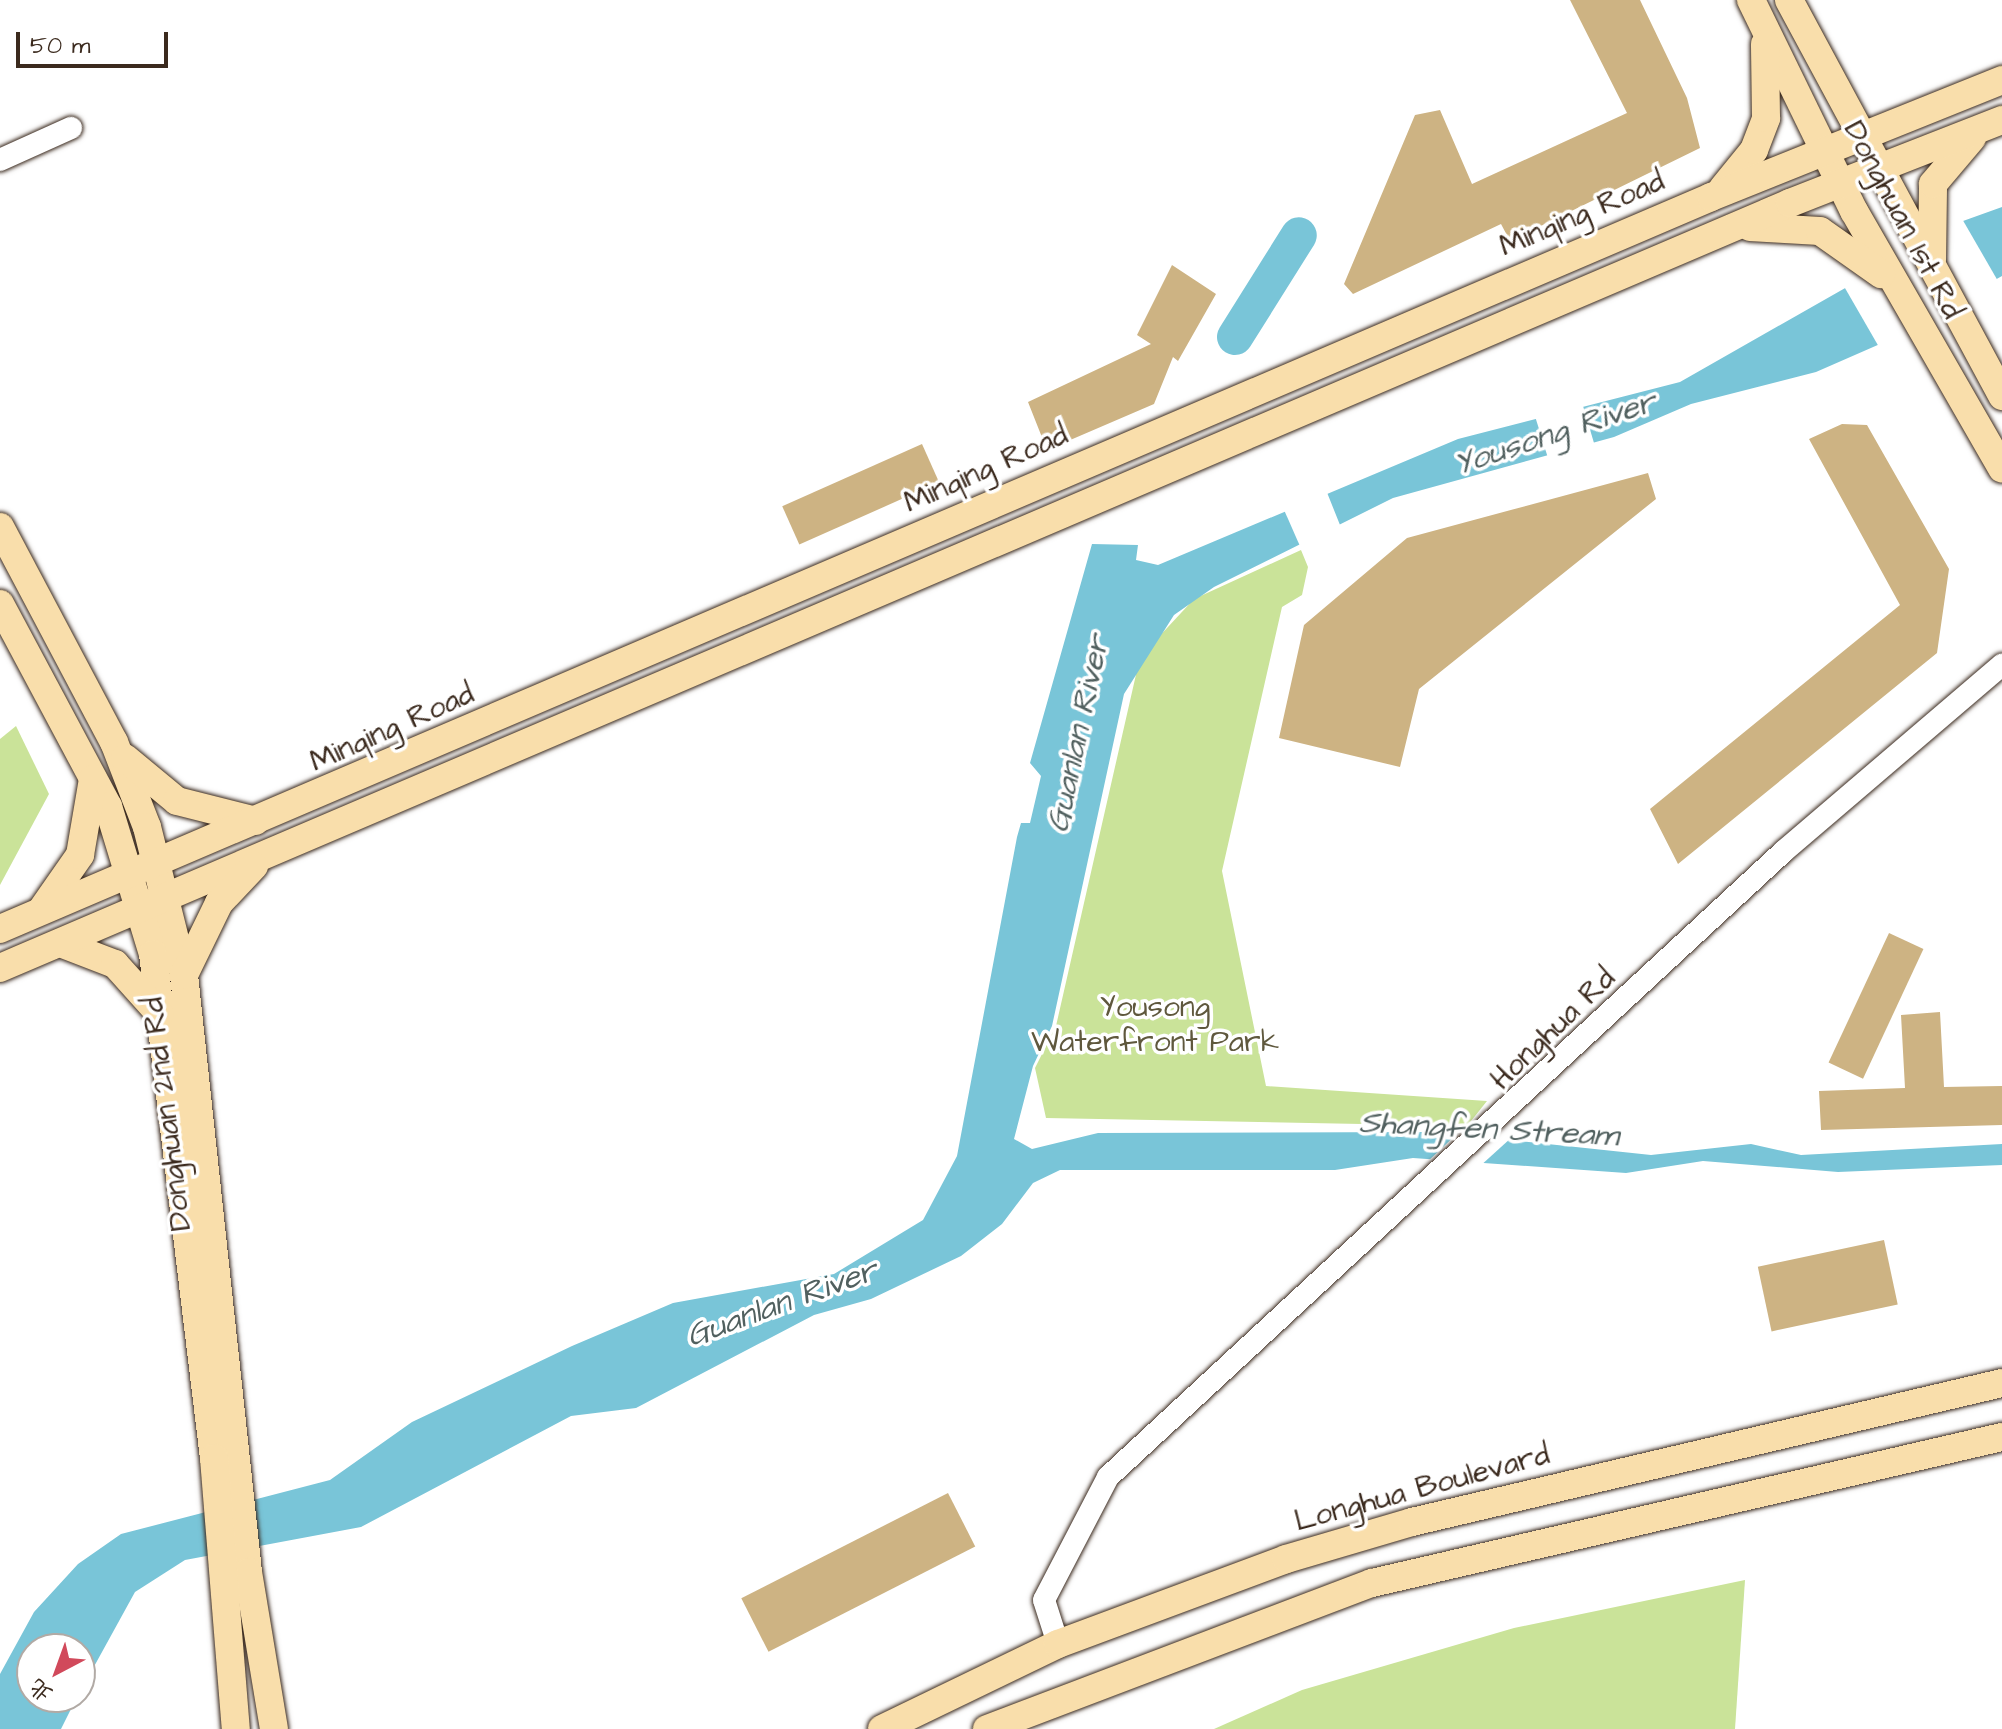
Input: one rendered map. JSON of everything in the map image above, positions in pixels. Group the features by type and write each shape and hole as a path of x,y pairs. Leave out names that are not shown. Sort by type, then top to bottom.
{"main road":[{"name":"Donghuan 1st Rd","path":"1789,0 1875,170 1919,228 1934,275 2002,396"},
{"name":"Donghuan 1st Rd","path":"1754,6 1841,183 1871,256 1926,337 2002,468"},
{"path":"1711,197 1745,165 1766,118 1769,72 1754,6"},
{"name":"Minqing Road","path":"0,929 261,822 1711,197 2002,80"},
{"path":"0,968 1729,229 1994,124"},
{"path":"1919,228 1937,174 1994,124"},
{"path":"1729,229 1811,228 1871,256"},
{"name":"Donghuan 2nd Rd","path":"0,527 114,742 153,904 184,975 236,1573 236,1729"},
{"name":"Donghuan 2nd Rd","path":"0,604 144,870"},
{"path":"114,742 149,785 177,801 207,814 261,822"},
{"path":"40,911 80,855 93,774"},
{"path":"184,975 219,903 266,855"},
{"name":"Donghuan 2nd Rd","path":"153,904 165,1021 226,1457"},
{"path":"60,943 115,964 165,1021"},
{"name":"Longhua Boulevard","path":"882,1729 1058,1644 1286,1559 1412,1522 2002,1383"},
{"path":"987,1729 1372,1583 2002,1437"},
{"name":"Donghuan 2nd Rd","path":"236,1573 274,1729"}],"street":[{"path":"0,160 71,128"},
{"name":"Honghua Rd","path":"1058,1644 1044,1600 1108,1477 1506,1116 1784,851 2002,665"}],"green space":[{"name":"Yousong Waterfront Park","path":"1301,550 1308,567 1302,595 1282,607 1222,871 1266,1086 1487,1101 1467,1126 1046,1118 1035,1068 1056,1026 1140,657 1194,599"},
{"path":"16,726 49,794 0,885 0,739"},
{"path":"1745,1580 1735,1729 1214,1729 1302,1690 1514,1628"}],"water":[{"path":"2002,207 2002,276 1880,344 1816,372 1691,404 1614,437 1393,498 1214,587 1174,615 1124,694 1052,1026 1033,1066 1014,1139 1032,1149 1098,1133 1435,1132 1651,1155 1751,1144 1801,1155 2002,1144 2002,1165 1838,1172 1703,1161 1626,1173 1413,1158 1335,1170 1060,1170 1033,1183 1002,1224 961,1256 871,1299 814,1315 636,1408 571,1416 361,1527 185,1560 135,1592 96,1663 96,1633 22,1633 34,1612 78,1564 121,1534 330,1480 412,1422 572,1346 673,1303 834,1274 923,1220 957,1156 1017,837 1021,823 1030,823 1041,776 1030,763 1092,544 1138,545 1136,560 1158,565 1458,439 1680,382 1963,221"},
{"path":"16,1645 16,1713 69,1713 61,1729 0,1729 0,1674"}],"pier":[{"path":"1961,217 1998,282 1881,350 1843,285"},
{"path":"1583,406 1594,443 1548,458 1534,413"},
{"path":"1324,485 1340,525 1303,553 1281,503"},
{"path":"1460,1131 1511,1138 1479,1167 1426,1163"}],"building":[{"path":"1570,0 1640,0 1687,98 1700,148 1510,241 1501,224 1353,294 1344,284 1415,115 1440,110 1472,184 1627,113"},
{"path":"1172,265 1216,294 1178,361 1173,357 1154,404 1047,450 1028,402 1151,344 1137,335"},
{"path":"1842,424 1867,425 1949,569 1937,653 1678,864 1650,809 1900,605 1809,439"},
{"path":"922,444 939,482 799,545 782,506"},
{"path":"1648,473 1656,499 1419,689 1400,767 1279,738 1304,625 1407,538"},
{"path":"1889,933 1923,949 1863,1079 1829,1063"},
{"path":"1940,1012 1944,1087 2002,1086 2002,1125 1821,1130 1819,1091 1905,1088 1901,1015"},
{"path":"1884,1240 1898,1305 1772,1331 1758,1267"},
{"path":"948,1493 975,1546 769,1652 741,1598"}],"waterway":[{"path":"1235,337 1299,235"}],"water label":[{"name":"Yousong River","path":"1555,434"},
{"name":"Guanlan River","path":"1079,734"},
{"name":"Shangfen Stream","path":"1489,1130"},
{"name":"Guanlan River","path":"782,1304"}]}
